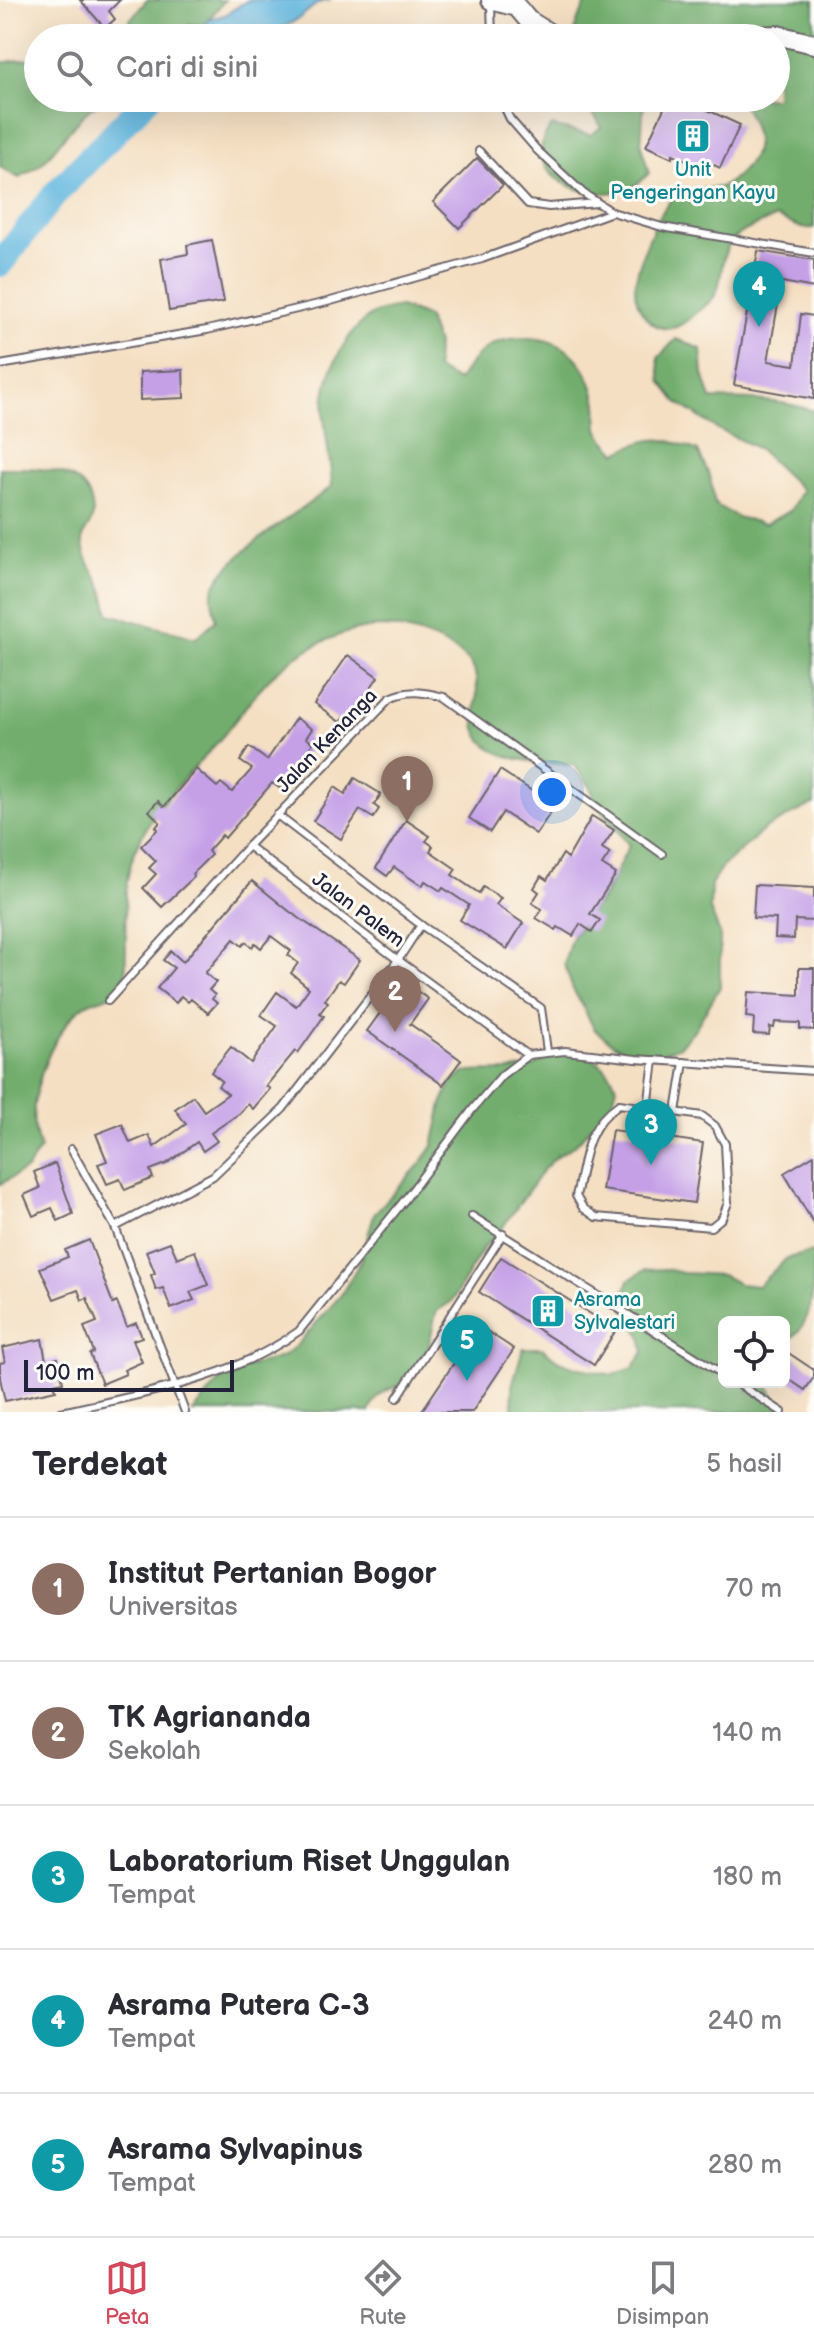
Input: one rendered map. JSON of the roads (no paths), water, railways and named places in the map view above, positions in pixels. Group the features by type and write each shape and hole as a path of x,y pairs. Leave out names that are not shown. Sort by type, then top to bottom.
{"street":[{"path":"491,0 517,7 534,24"},
{"path":"790,38 814,44"}],"lane":[{"path":"491,0 492,24"},
{"path":"507,112 537,150 583,193 612,212 662,227 814,253"},
{"path":"479,151 528,204 549,207 597,203"},
{"path":"0,365 207,330 327,302 482,259 612,212"},
{"name":"Jalan Kenanga","path":"108,1001 277,815 390,698 405,691 419,690 444,697 662,854"},
{"name":"Jalan Palem","path":"277,815 421,925 541,1008 547,1051"},
{"name":"Jalan Palem","path":"248,846 528,1055"},
{"path":"115,1227 213,1176 283,1109 398,960 421,925"},
{"path":"61,1412 176,1386 276,1348 299,1331 407,1197 472,1110 502,1075 528,1055 547,1051 814,1071"},
{"path":"648,1108 654,1060"},
{"path":"676,1112 684,1062"},
{"path":"619,1104 648,1108 702,1116 715,1126 725,1144 728,1203 722,1218 711,1227 596,1217 583,1208 576,1196 592,1130 604,1115 619,1104"},
{"path":"71,1149 115,1227 185,1412"},
{"path":"472,1216 718,1371"},
{"path":"397,1398 503,1234"},
{"path":"744,1388 782,1412"}],"water":[{"path":"248,0 331,0 314,6 290,24 205,24 210,19 225,15"}],"waterway":[{"path":"0,264 56,193 134,112"}],"place":[{"name":"Unit Pengeringan Kayu","path":"693,136"},
{"name":"Asrama Putera C-3","path":"759,327"},
{"name":"Institut Pertanian Bogor","path":"407,822"},
{"name":"TK Agriananda","path":"395,1032"},
{"name":"Laboratorium Riset Unggulan","path":"651,1165"},
{"name":"Asrama Sylvalestari","path":"548,1311"},
{"name":"Asrama Sylvapinus","path":"467,1381"}]}
